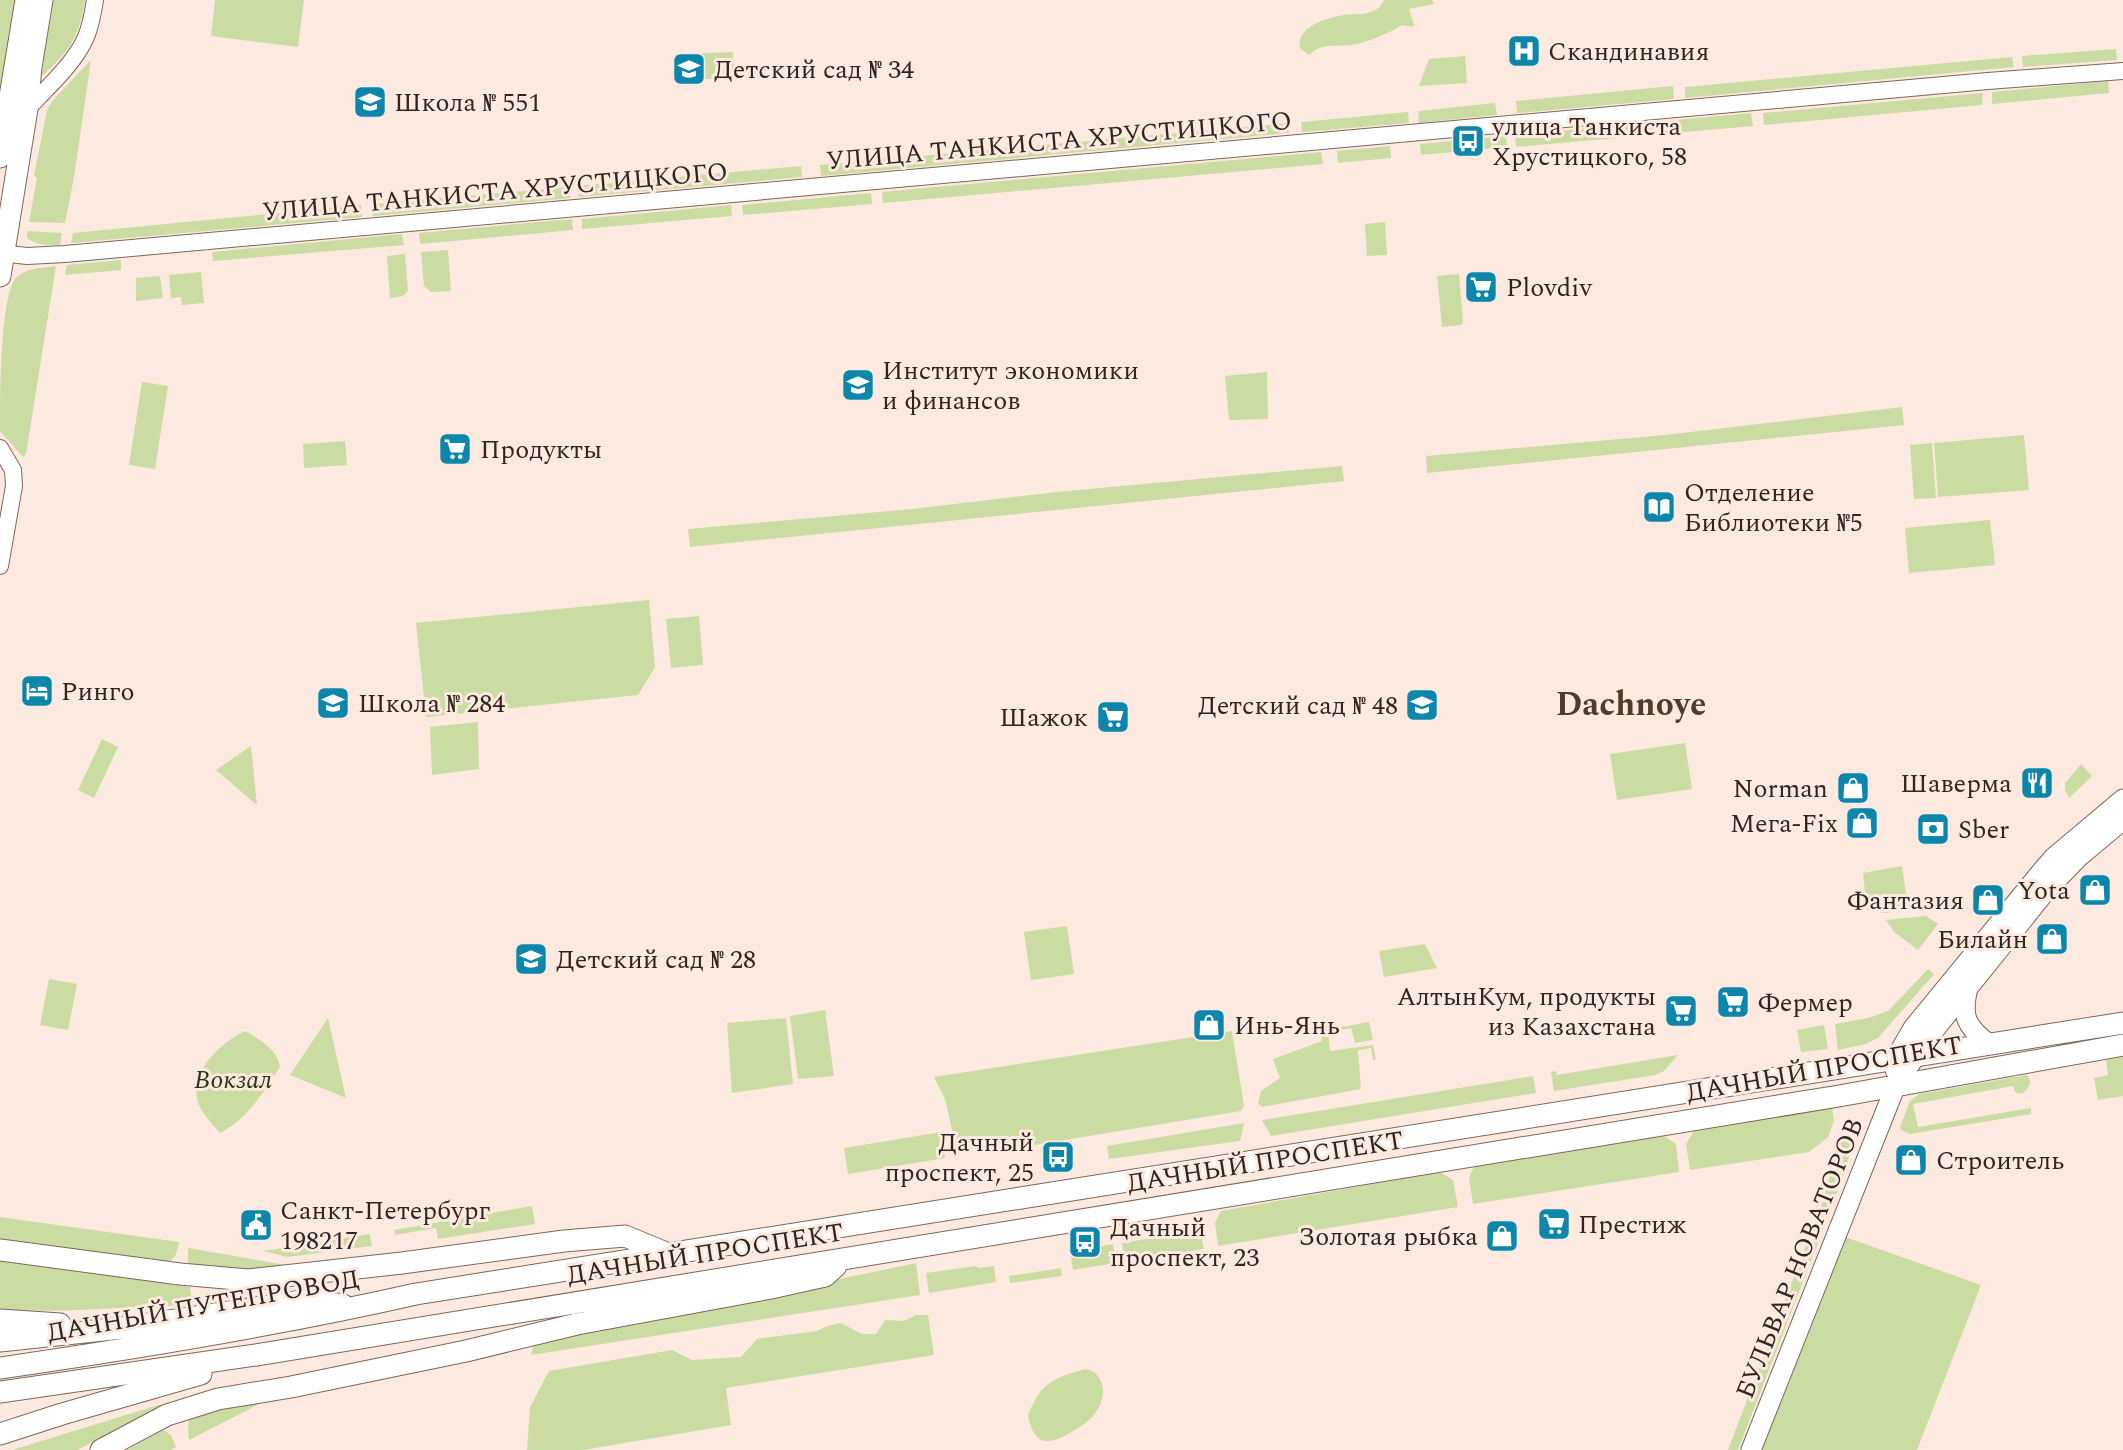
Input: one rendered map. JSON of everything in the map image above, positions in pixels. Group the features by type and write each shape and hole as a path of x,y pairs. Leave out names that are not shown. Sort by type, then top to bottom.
{"main road":[{"path":"0,157 26,0"},
{"path":"0,276 43,0"},
{"name":"ДАЧНЫЙ ПРОСПЕКТ","path":"416,1294 1749,1080 2123,1023"},
{"name":"ДАЧНЫЙ ПРОСПЕКТ","path":"415,1328 1896,1085 2123,1045"},
{"path":"0,1250 180,1274 248,1280 564,1241 625,1236 668,1254"},
{"path":"101,1450 167,1415 218,1399 291,1387 589,1321 785,1285 825,1276 846,1258"},
{"name":"ДАЧНЫЙ ПУТЕПРОВОД","path":"0,1368 107,1353 416,1294"},
{"path":"0,1341 122,1328 308,1300 359,1307"},
{"path":"0,1320 122,1328"},
{"name":"ДАЧНЫЙ ПУТЕПРОВОД","path":"0,1392 256,1355 415,1328"},
{"path":"0,1434 223,1368 256,1355"}],"street":[{"path":"27,109 80,48 91,22 95,0"},
{"name":"УЛИЦА ТАНКИСТА ХРУСТИЦКОГО","path":"2,254 73,254 1974,82 2123,71"},
{"path":"0,448 13,470 14,486 0,566"},
{"path":"1905,1057 1913,1028 2041,872 2054,857 2123,799"},
{"path":"1905,1057 1968,988 2059,877 2123,820"},
{"path":"1968,988 1964,1006 1966,1017 1975,1033 1989,1044"},
{"name":"БУЛЬВАР НОВАТОРОВ","path":"1751,1450 1905,1057"}],"green space":[{"path":"0,0 18,0 0,108"},
{"path":"50,0 85,0 72,42 61,58 43,75 39,72"},
{"path":"215,0 304,0 298,47 211,36"},
{"path":"1384,0 1432,0 1434,4 1409,9 1414,25 1412,27 1402,25 1354,45 1327,46 1309,55 1300,48 1303,34 1314,24 1337,16 1369,13 1378,8"},
{"path":"2116,49 2117,60 2023,67 2022,56"},
{"path":"733,52 734,78 679,80 678,54"},
{"path":"1465,56 1467,83 1419,86 1429,59"},
{"path":"2012,57 2014,67 1685,98 1685,87"},
{"path":"91,60 65,223 29,222 37,178 34,175 47,110 53,100"},
{"path":"2108,81 2109,93 1992,104 1992,92"},
{"path":"1673,86 1674,99 1517,113 1516,101"},
{"path":"1983,93 1982,105 1764,125 1763,113"},
{"path":"1495,103 1497,115 1419,123 1418,111"},
{"path":"1408,112 1409,123 1302,132 1301,122"},
{"path":"1751,113 1753,126 1516,147 1515,135"},
{"path":"1288,123 1289,133 821,176 820,165"},
{"path":"1506,136 1507,147 1421,155 1420,144"},
{"path":"1390,146 1391,158 1338,163 1337,151"},
{"path":"1321,152 1323,164 883,203 882,192"},
{"path":"801,166 802,177 579,197 578,186"},
{"path":"569,187 570,198 373,216 372,204"},
{"path":"871,193 872,204 743,215 742,205"},
{"path":"361,205 362,217 71,243 73,233"},
{"path":"731,205 732,216 582,229 582,219"},
{"path":"572,219 573,230 420,244 419,233"},
{"path":"1385,222 1387,255 1367,256 1365,224"},
{"path":"27,231 62,233 60,245 35,242 27,238"},
{"path":"402,234 404,245 213,261 212,252"},
{"path":"448,250 451,291 431,292 424,286 421,252"},
{"path":"405,254 408,291 403,296 390,298 387,256"},
{"path":"121,260 121,270 65,275 67,265"},
{"path":"56,266 26,454 23,457 0,431 6,308 10,291 19,275 34,269"},
{"path":"201,272 204,303 182,305 181,297 171,298 169,275"},
{"path":"1459,274 1463,322 1461,325 1442,327 1437,276"},
{"path":"160,276 163,298 136,301 136,278"},
{"path":"1267,372 1268,419 1229,420 1225,376"},
{"path":"142,382 168,386 155,469 129,465"},
{"path":"1902,407 1904,425 1427,473 1426,456 1665,435"},
{"path":"2024,435 2029,490 1938,497 1934,443"},
{"path":"345,441 347,465 304,468 303,444"},
{"path":"1932,443 1936,498 1914,499 1910,445"},
{"path":"1342,466 1344,481 690,547 688,529 912,509 1056,492"},
{"path":"1990,520 1995,565 1909,573 1905,528"},
{"path":"649,600 655,667 638,695 426,717 416,623"},
{"path":"699,616 703,665 671,668 666,619"},
{"path":"478,722 479,769 432,775 430,727"},
{"path":"102,739 118,747 94,798 78,790"},
{"path":"1685,743 1692,789 1617,800 1610,754"},
{"path":"251,746 257,805 216,770"},
{"path":"2081,764 2092,776 2069,798 2065,783"},
{"path":"1902,866 1908,910 1885,913 1867,910 1863,873"},
{"path":"1926,916 1938,924 1918,950 1894,932 1886,920"},
{"path":"1067,926 1074,974 1031,980 1024,932"},
{"path":"1425,944 1437,968 1384,977 1379,951"},
{"path":"1928,969 1934,974 1878,1038 1866,1044 1838,1050 1835,1024 1888,1011"},
{"path":"49,979 77,984 68,1030 40,1025"},
{"path":"825,1010 834,1076 798,1079 790,1016"},
{"path":"328,1018 346,1098 290,1075"},
{"path":"786,1018 793,1084 732,1093 727,1023"},
{"path":"1369,1022 1373,1040 1355,1043 1351,1028 1328,1032 1330,1051 1373,1045 1376,1060 1373,1060 1371,1048 1358,1050 1361,1089 1262,1107 1258,1103 1261,1091 1280,1078 1273,1059 1322,1041 1321,1031"},
{"path":"1824,1025 1828,1049 1801,1052 1797,1030"},
{"name":"Вокзал","path":"245,1031 272,1050 280,1067 247,1113 220,1133 198,1102 198,1080 202,1070 217,1051"},
{"path":"1232,1031 1244,1106 1241,1111 1022,1147 1006,1144 957,1151 945,1099 934,1077"},
{"path":"1678,1055 1664,1071 1655,1075 1554,1091 1551,1072 1556,1071 1557,1075"},
{"path":"2123,1057 2123,1096 2098,1100 2094,1078 2108,1075 2106,1060"},
{"path":"2027,1075 2030,1083 2022,1094 2015,1092 2013,1086 1913,1104 1918,1127 2031,1108 2031,1114 1910,1134 1901,1130 1910,1101 1919,1094"},
{"path":"1533,1076 1536,1093 1271,1136 1262,1120"},
{"path":"1832,1107 1834,1121 1828,1137 1809,1152 1690,1170 1686,1144 1694,1131"},
{"path":"1244,1123 1240,1141 1109,1159 1107,1146"},
{"path":"941,1132 945,1158 848,1174 844,1148"},
{"path":"1663,1135 1676,1144 1679,1172 1473,1204 1469,1178 1474,1166"},
{"path":"1855,1140 1738,1450 1728,1450 1823,1201 1839,1142"},
{"path":"1440,1172 1453,1180 1458,1207 1218,1246 1215,1223 1221,1211"},
{"path":"532,1206 535,1224 438,1239 436,1228 395,1235 394,1230"},
{"path":"0,1217 179,1242 174,1258 165,1263 0,1239"},
{"path":"1200,1230 1204,1249 1125,1262 1122,1243"},
{"path":"370,1234 372,1246 288,1257 263,1251"},
{"path":"1845,1237 1981,1285 1917,1450 1762,1450"},
{"path":"1113,1244 1116,1263 1073,1270 1070,1251"},
{"path":"188,1248 286,1265 249,1271 188,1264"},
{"path":"0,1260 190,1287 192,1305 72,1310 0,1309"},
{"path":"916,1263 920,1295 531,1355 534,1343"},
{"path":"994,1266 996,1282 929,1293 926,1273"},
{"path":"1061,1268 1062,1276 1010,1283 1009,1276"},
{"path":"916,1315 928,1315 934,1355 726,1388 731,1425 583,1450 527,1450 530,1407 549,1371 672,1350 692,1360 741,1357 757,1339 817,1331 841,1323 862,1334 876,1334 885,1320 904,1321"},
{"path":"1085,1369 1097,1375 1103,1386 1102,1399 1096,1412 1070,1433 1054,1440 1047,1441 1037,1437 1028,1415 1038,1395 1057,1379"},
{"path":"205,1394 147,1414 77,1450 12,1450 155,1406"},
{"path":"279,1394 189,1440 189,1419 219,1406"},
{"path":"164,1430 171,1435 176,1447 171,1450 127,1450"}],"place":[{"name":"Скандинавия","path":"1524,51"},
{"name":"Детский сад № 34","path":"689,69"},
{"name":"Школа № 551","path":"370,102"},
{"name":"улица Танкиста Хрустицкого, 58","path":"1468,141"},
{"name":"Plovdiv","path":"1481,287"},
{"name":"Институт экономики и финансов","path":"858,385"},
{"name":"Продукты","path":"455,449"},
{"name":"Отделение Библиотеки №5","path":"1659,507"},
{"name":"Ринго","path":"37,691"},
{"name":"Школа № 284","path":"333,703"},
{"name":"Детский сад № 48","path":"1422,705"},
{"name":"Шажок","path":"1113,717"},
{"name":"Шаверма","path":"2037,783"},
{"name":"Norman","path":"1853,788"},
{"name":"Мега-Fix","path":"1862,823"},
{"name":"Sber","path":"1933,829"},
{"name":"Yota","path":"2095,890"},
{"name":"Фантазия","path":"1988,900"},
{"name":"Билайн","path":"2052,939"},
{"name":"Детский сад № 28","path":"531,959"},
{"name":"Фермер","path":"1733,1002"},
{"name":"АлтынКум, продукты из Казахстана","path":"1681,1011"},
{"name":"Инь-Янь","path":"1209,1025"},
{"name":"Дачный проспект, 25","path":"1058,1157"},
{"name":"Строитель","path":"1911,1160"},
{"name":"Престиж","path":"1554,1224"},
{"name":"Санкт-Петербург 198217","path":"256,1225"},
{"name":"Золотая рыбка","path":"1502,1236"},
{"name":"Дачный проспект, 23","path":"1085,1242"}],"district":[{"name":"Dachnoye","path":"1631,703"}]}
